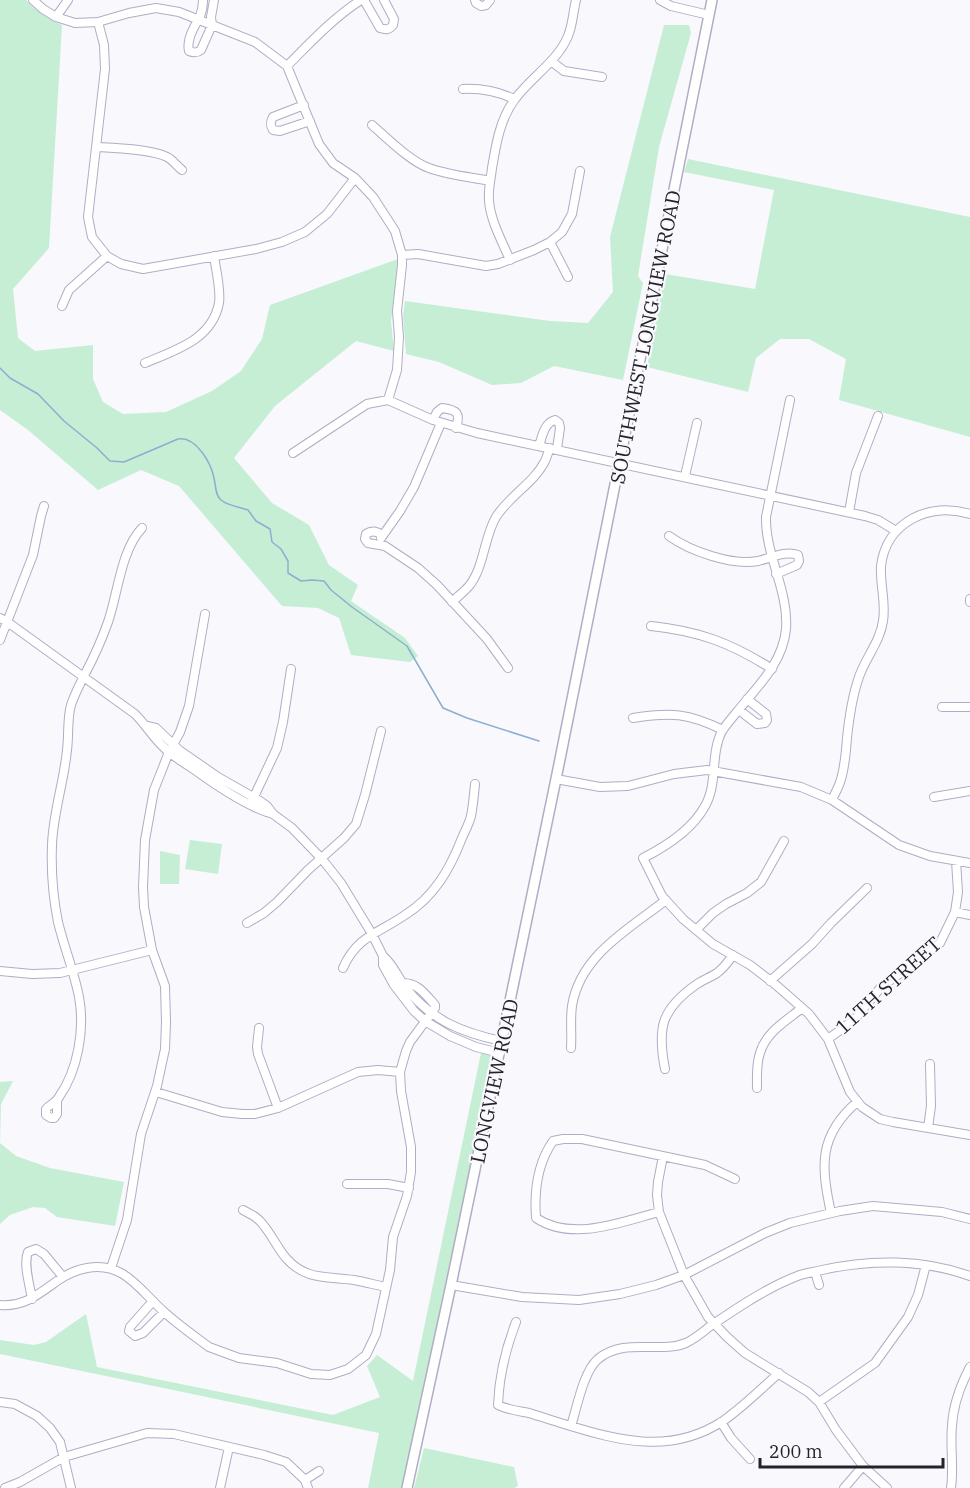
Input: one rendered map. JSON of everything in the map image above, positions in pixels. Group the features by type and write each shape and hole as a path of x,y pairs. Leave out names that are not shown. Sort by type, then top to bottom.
{"street":[{"path":"33,0 56,17 75,23 98,22 156,8 179,12 255,42 287,66 319,144 333,163 355,178 373,197 396,231 402,255 397,311 398,370 388,400"},
{"path":"56,17 68,0"},
{"path":"203,0 201,13 188,45 189,51 193,52 201,50 212,25 214,0"},
{"path":"287,66 323,31 352,6 363,0 381,28 390,29 394,19 384,0"},
{"path":"475,0 481,6 486,5 490,0"},
{"path":"510,260 493,219 489,200 490,180 501,124 514,99 551,61 568,37 576,0"},
{"path":"660,0 671,6 709,15"},
{"name":"SOUTHWEST LONGVIEW ROAD","path":"577,674 712,0"},
{"path":"98,22 104,45 105,69 88,217 93,237 106,256 121,264 143,269 256,249 282,242 305,232 327,214 355,178"},
{"path":"551,61 564,71 602,77"},
{"path":"463,89 477,88 494,91 514,99"},
{"path":"304,105 273,117 270,122 271,126 273,130 280,131 310,121"},
{"path":"372,125 407,155 427,168 490,180"},
{"path":"96,147 164,156 182,170"},
{"path":"402,255 418,254 486,266 510,260 550,242 562,232 572,214 579,171"},
{"path":"550,242 568,277"},
{"path":"62,306 69,290 106,256"},
{"path":"145,363 196,340 212,324 219,303 214,256"},
{"path":"292,453 367,404 388,400 456,428 849,512 878,520 896,531"},
{"path":"790,400 767,509 766,526 771,557 784,602 786,628 780,652 772,669 723,730 716,746 711,790 706,805 679,837 643,858 662,896 683,919 713,944 750,965 809,1014 828,1039 850,1092 868,1112 880,1119 970,1136"},
{"path":"456,428 458,414 442,408 437,412 437,422 414,488 400,512 382,535 381,542 418,568 437,585 487,639 508,668"},
{"path":"849,512 856,473 878,416"},
{"path":"452,602 470,585 497,516 535,476 553,448 561,428 555,420 546,427 539,446"},
{"path":"685,476 696,423"},
{"path":"0,639 3,620 14,606 33,555 40,516 44,507"},
{"path":"832,800 844,771 857,681 878,639 883,621 881,576 883,554 887,544 906,522 921,514 950,509 970,513"},
{"path":"57,1101 73,1070 80,1032 80,999 58,922 54,896 52,845 54,820 68,749 70,712 110,617 124,563 136,535 142,528"},
{"path":"382,535 370,531 366,534 365,539 368,543 385,546"},
{"path":"669,536 695,550 740,562 759,561 790,553 798,555 797,566 776,574"},
{"path":"111,1268 127,1220 141,1134 156,1092 165,1049 165,986 152,950 144,907 145,840 154,790 189,706 205,614"},
{"path":"3,620 135,714 147,726 151,735 169,752 218,786 267,806 322,859 341,883 383,956 389,961 402,983 416,1000 432,1014 462,1031 502,1041"},
{"path":"651,626 685,630 719,640 772,669"},
{"path":"252,801 277,748 291,669"},
{"name":"LONGVIEW ROAD","path":"407,1488 500,1053 577,674"},
{"path":"739,710 757,724 765,723 766,714 747,699"},
{"path":"942,707 970,707"},
{"path":"633,717 660,713 682,715 707,722 723,730"},
{"path":"147,726 156,728 173,744 252,801"},
{"path":"247,923 277,902 356,824 381,731"},
{"path":"556,779 600,787 628,786 674,774 707,770 801,787 832,800 899,845 930,856 970,862"},
{"path":"343,968 353,950 372,934 405,916 424,901 445,875 470,817 476,784"},
{"path":"934,797 970,791"},
{"path":"696,930 713,913 761,882 784,841"},
{"name":"11TH STREET","path":"828,1039 854,1020 881,987 940,943 955,912 958,892 956,861"},
{"path":"770,981 812,944 867,888"},
{"path":"571,1048 572,1006 587,968 601,951 666,900"},
{"path":"955,912 970,915"},
{"path":"0,971 40,974 72,970 152,950"},
{"path":"665,1069 661,1045 668,1011 682,995 723,968 733,955"},
{"path":"383,956 383,965 394,985 414,1011 425,1021 450,1036 476,1047 500,1053"},
{"path":"757,1088 759,1054 765,1041 774,1030 802,1008"},
{"path":"0,1305 16,1304 32,1299 63,1277 78,1270 94,1267 111,1268 134,1282 164,1312 216,1351 254,1361 277,1363 311,1374 330,1375 348,1369 366,1355 376,1335 390,1269 393,1237 409,1188 411,1158 400,1072 410,1042 432,1014"},
{"path":"259,1028 258,1054 278,1108"},
{"path":"928,1128 931,1106 930,1064"},
{"path":"156,1092 232,1114 255,1114 278,1108 358,1072 378,1070 400,1072"},
{"path":"831,1213 823,1168 825,1150 834,1127 857,1102"},
{"path":"659,1212 592,1228 573,1229 545,1224 536,1218 535,1196 539,1171 546,1150 553,1141 582,1139 705,1166 735,1179"},
{"path":"663,1156 657,1195 659,1212 684,1275 708,1317 745,1353 808,1392 819,1402 836,1430 863,1466 887,1488"},
{"path":"347,1184 388,1184 409,1188"},
{"path":"451,1285 522,1298 579,1300 620,1294 656,1285 684,1275 765,1233 790,1223 831,1213 873,1206 942,1212 970,1219"},
{"path":"243,1210 259,1220 286,1258 306,1273 386,1287"},
{"path":"32,1299 26,1263 28,1252 36,1250 44,1254 63,1277"},
{"path":"572,1426 585,1382 599,1358 621,1348 676,1346 689,1342 747,1302 801,1275 838,1266 873,1263 926,1265 970,1276"},
{"path":"819,1402 875,1363 908,1317 918,1295 926,1265"},
{"path":"814,1272 819,1285"},
{"path":"153,1301 130,1327 131,1334 135,1336 143,1333 164,1312"},
{"path":"516,1322 508,1341 498,1405 629,1441 667,1441 702,1431 737,1411 779,1373"},
{"path":"951,1488 952,1426 956,1400 970,1367"},
{"path":"0,1402 15,1404 37,1416 50,1428 60,1442 71,1488"},
{"path":"721,1422 731,1438 750,1459"},
{"path":"5,1488 64,1457 147,1433 174,1434 286,1462 307,1484 320,1471"},
{"path":"220,1488 229,1447"},
{"path":"844,1488 863,1466"}],"green space":[{"path":"0,0 26,0 38,11 62,25 49,248 13,289 18,338 35,351 93,345 93,379 103,402 123,414 166,412 212,391 241,371 262,339 270,305 398,259 391,321 394,351 356,341 275,406 234,458 272,503 309,525 329,565 358,585 351,601 405,638 418,656 410,662 351,655 339,618 318,608 282,606 179,486 141,470 98,490 28,430 0,410"},
{"path":"664,25 689,25 691,33 659,147 638,276 643,283 623,380 554,366 521,383 492,385 439,362 406,354 403,316 405,301 550,321 588,323 613,292 610,237"},
{"path":"688,159 970,217 970,437 839,400 846,359 809,339 780,339 756,358 748,392 647,367 665,274 755,289 774,190 684,172"},
{"path":"190,840 222,844 218,874 185,869"},
{"path":"160,851 180,855 179,884 160,884"},
{"path":"481,1053 490,1055 493,1064 402,1488 368,1488 379,1433 0,1354 0,1340 34,1345 46,1342 86,1314 97,1367 333,1415 380,1397 367,1366 377,1355 413,1381"},
{"path":"13,1081 1,1104 0,1143 0,1082"},
{"path":"0,1143 16,1156 50,1168 124,1182 115,1226 57,1217 45,1208 33,1207 10,1215 0,1224"},
{"path":"424,1448 514,1467 518,1486 514,1488 414,1488"}],"waterway":[{"path":"0,368 10,378 38,394 64,421 110,461 124,462 178,439 185,439 197,446 210,465 219,498 227,504 248,510 256,521 270,529 272,542 281,549 288,561 288,573 301,581 324,581 331,590 352,607 407,646 443,708 539,741"}]}
